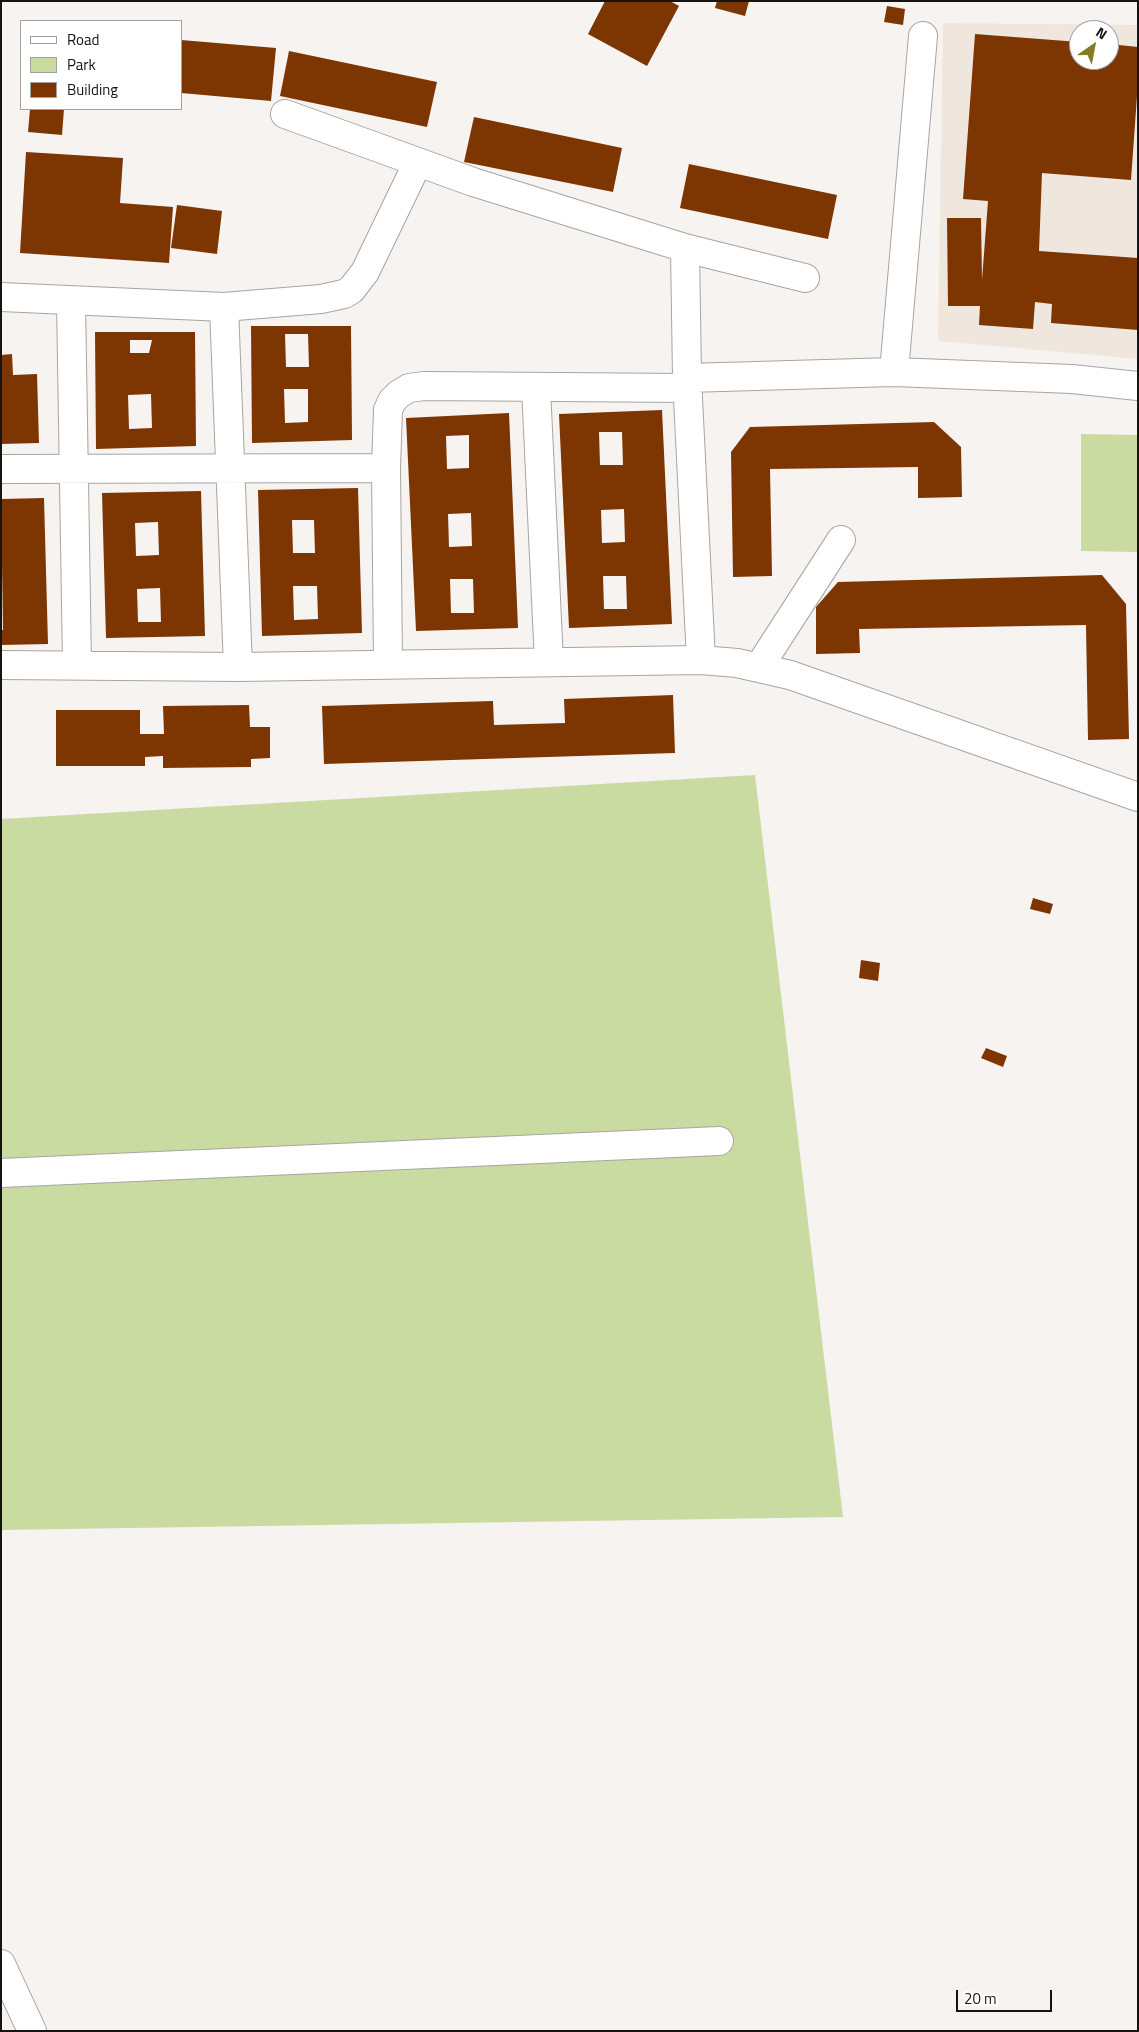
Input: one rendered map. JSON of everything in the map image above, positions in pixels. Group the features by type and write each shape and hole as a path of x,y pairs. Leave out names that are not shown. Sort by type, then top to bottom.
{"street":[{"path":"894,372 923,36"},
{"path":"285,114 474,182 685,248 805,278"},
{"path":"1,297 71,302 224,308 320,299 344,294 351,290 365,272 418,162"},
{"path":"685,248 688,383 701,660"},
{"path":"71,302 78,664"},
{"path":"224,308 238,666"},
{"path":"388,664 386,468 388,410 392,401 408,388 424,386 536,388 688,383 894,372 1072,379 1138,386"},
{"path":"536,388 549,662"},
{"path":"1,469 386,468"},
{"path":"759,667 842,540"},
{"path":"1,665 238,666 701,660 759,667 831,689 1138,797"},
{"path":"1,1173 719,1141"},
{"path":"1,1964 32,2031"}],"shaded area":[{"path":"943,23 1069,24 1069,70 1119,70 1119,25 1138,25 1138,359 938,341"}],"green space":[{"path":"1081,434 1138,435 1138,552 1081,551"},
{"path":"755,775 843,1517 1,1530 1,819"}],"building":[{"path":"605,1 670,1 679,6 647,66 588,34"},
{"path":"717,1 749,1 745,16 715,8"},
{"path":"887,6 905,9 903,25 884,22"},
{"path":"975,34 1069,41 1069,70 1119,70 1119,45 1138,47 1138,82 1131,180 1042,173 1039,251 1138,258 1138,330 1051,323 1052,304 1035,302 1033,329 979,325 980,306 948,306 947,218 981,218 982,280 988,201 963,199"},
{"path":"182,40 276,48 271,101 182,93"},
{"path":"289,51 437,82 427,127 280,96"},
{"path":"30,110 64,110 62,135 28,132"},
{"path":"474,117 622,148 613,192 464,162"},
{"path":"26,152 123,158 120,203 173,207 169,263 20,253"},
{"path":"689,164 837,195 828,239 680,208"},
{"path":"177,205 222,211 217,254 171,248"},
{"path":"251,326 351,326 352,440 252,443","holes":["285,334 308,334 309,367 286,367","284,389 308,389 308,422 285,423"]},
{"path":"95,332 195,332 196,446 96,449","holes":["130,340 152,340 149,353 130,353","151,394 152,428 129,429 128,395"]},
{"path":"12,354 13,375 37,374 39,443 1,444 1,355"},
{"path":"662,410 672,624 569,628 559,414","holes":["599,432 622,432 623,465 600,465","624,509 625,542 602,543 601,510","603,576 626,576 627,609 604,609"]},
{"path":"509,413 518,628 416,631 406,418","holes":["469,435 469,468 447,469 446,436","471,513 472,546 449,547 448,514","450,579 473,579 474,613 451,613"]},
{"path":"934,422 961,447 962,497 918,498 918,467 770,469 772,576 733,577 731,452 750,427"},
{"path":"358,488 362,633 262,636 258,490","holes":["292,520 314,520 315,553 293,553","293,586 317,586 318,619 294,620"]},
{"path":"201,491 205,636 106,638 102,493","holes":["158,522 159,555 136,556 135,523","160,588 161,622 138,622 137,589"]},
{"path":"44,498 48,644 1,645 1,630 3,630 1,499"},
{"path":"1102,575 1126,604 1129,739 1088,740 1086,625 859,629 860,653 816,654 816,607 838,582"},
{"path":"673,695 675,753 324,764 322,706 493,701 494,725 565,723 564,699"},
{"path":"249,705 250,727 270,727 270,758 251,759 251,767 163,768 163,756 145,757 145,766 56,766 56,710 140,710 140,734 164,734 163,706"},
{"path":"1033,898 1053,904 1050,914 1030,909"},
{"path":"861,960 880,963 878,981 859,978"},
{"path":"986,1048 1007,1056 1003,1067 981,1058"}]}
